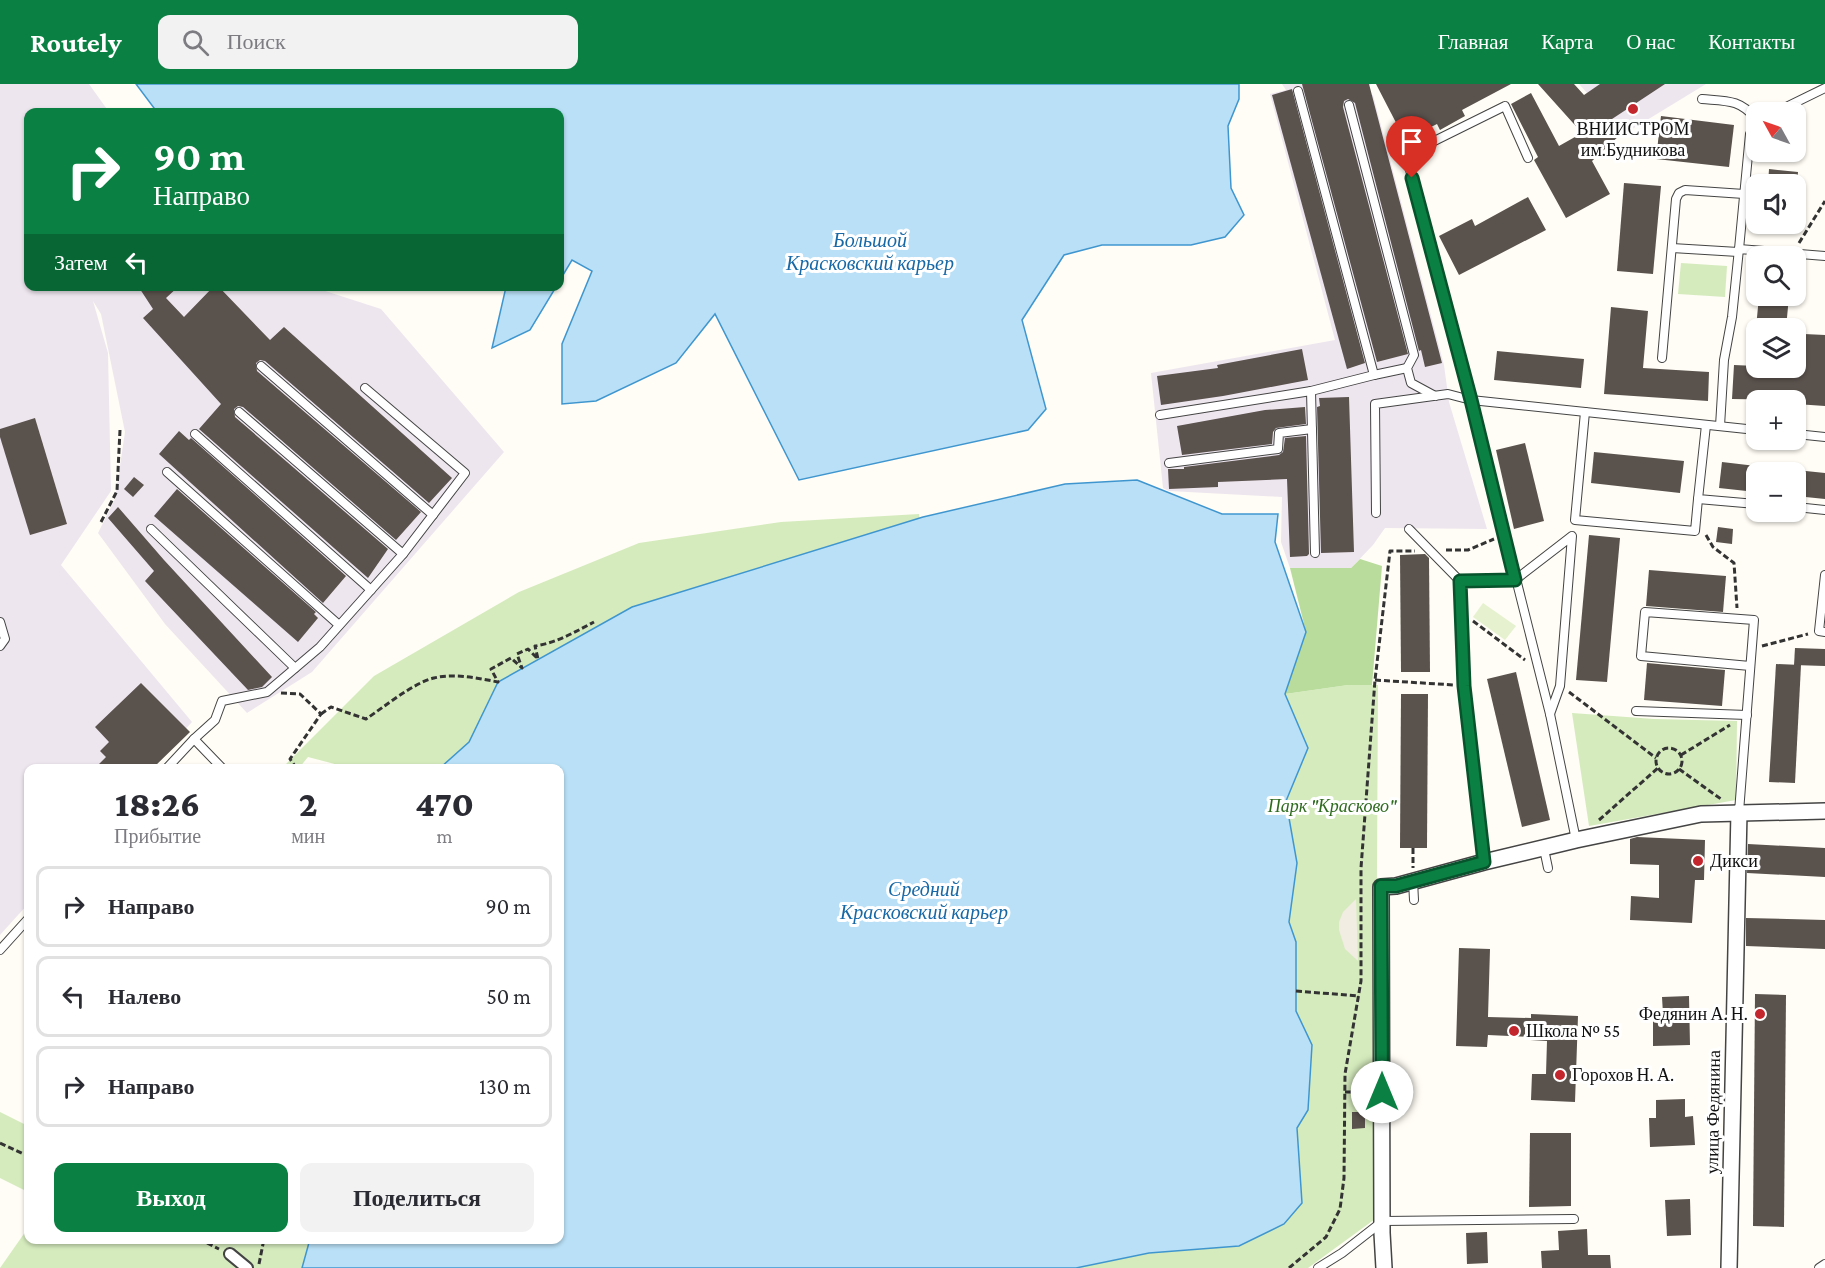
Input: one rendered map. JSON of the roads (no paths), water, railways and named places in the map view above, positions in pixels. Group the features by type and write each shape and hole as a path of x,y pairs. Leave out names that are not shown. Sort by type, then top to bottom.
{"street":[{"path":"1384,1268 1382,1253 1381,886 1396,886 1413,877 1701,814 1825,811"},
{"name":"улица Федянина","path":"1729,1268 1739,812"},
{"path":"230,1254 247,1268"}],"lane":[{"path":"1796,102 1825,88"},
{"path":"1298,91 1374,375"},
{"path":"1702,99 1736,102 1746,109"},
{"path":"1349,105 1414,355 1407,368 1411,383 1435,396"},
{"path":"1528,158 1504,106 1406,155 1471,400 1550,714 1576,840"},
{"path":"1720,426 1724,360 1732,317 1747,162"},
{"path":"1662,358 1676,199 1679,193 1684,190 1744,194"},
{"path":"1672,248 1825,256"},
{"path":"261,366 433,515"},
{"path":"1161,415 1311,391 1407,368"},
{"path":"171,764 215,720 222,701 267,692 320,647 403,554 465,473 365,388"},
{"path":"1311,391 1316,553"},
{"path":"1376,513 1375,405 1448,394 1471,400 1746,429"},
{"path":"239,412 403,554"},
{"path":"1585,412 1575,520 1695,531 1706,425"},
{"path":"1169,464 1278,449 1279,433 1312,429"},
{"path":"195,434 371,590"},
{"path":"1806,435 1825,436"},
{"path":"167,471 339,625"},
{"path":"1698,499 1746,503"},
{"path":"1806,508 1825,510"},
{"path":"151,529 295,668"},
{"path":"1409,529 1460,581 1464,686 1484,862"},
{"path":"1460,581 1515,580 1572,536 1560,686 1550,714"},
{"path":"1822,632 1825,575"},
{"name":"улица Федянина","path":"1739,812 1754,621 1645,612 1641,656 1750,666"},
{"path":"0,622 5,639 0,646"},
{"path":"1636,711 1746,715"},
{"path":"194,739 218,764"},
{"path":"1544,849 1548,868"},
{"path":"1413,877 1414,900"},
{"path":"0,950 24,923"},
{"path":"1318,1268 1342,1253 1383,1221 1574,1219"},
{"path":"1819,1268 1825,1264"}],"water":[{"name":"Большой Красковский карьер","path":"136,84 1239,84 1239,99 1228,126 1231,188 1244,215 1225,237 1191,245 1102,245 1064,255 1022,320 1046,409 1028,430 799,480 715,314 676,363 596,401 562,404 562,344 592,271 572,260 564,273 564,108 154,108"},
{"path":"505,291 554,291 530,330 492,348"},
{"name":"Средний Красковский карьер","path":"1137,480 1222,514 1278,514 1275,542 1306,632 1285,694 1308,748 1286,801 1297,863 1289,922 1296,942 1296,1011 1312,1045 1308,1110 1297,1128 1302,1203 1284,1224 1239,1246 1149,1253 1076,1268 302,1268 309,1244 564,1244 564,764 444,764 469,742 498,682 632,607 923,517 1065,484"}],"place":[{"name":"ВНИИСТРОМ им.Будникова","path":"1633,109"},
{"name":"Дикси","path":"1698,861"},
{"name":"Федянин А. Н.","path":"1760,1014"},
{"name":"Школа № 55","path":"1514,1031"},
{"name":"Горохов Н. А.","path":"1560,1075"}],"park label":[{"name":"Парк \"Красково\"","path":"1332,806"}]}
